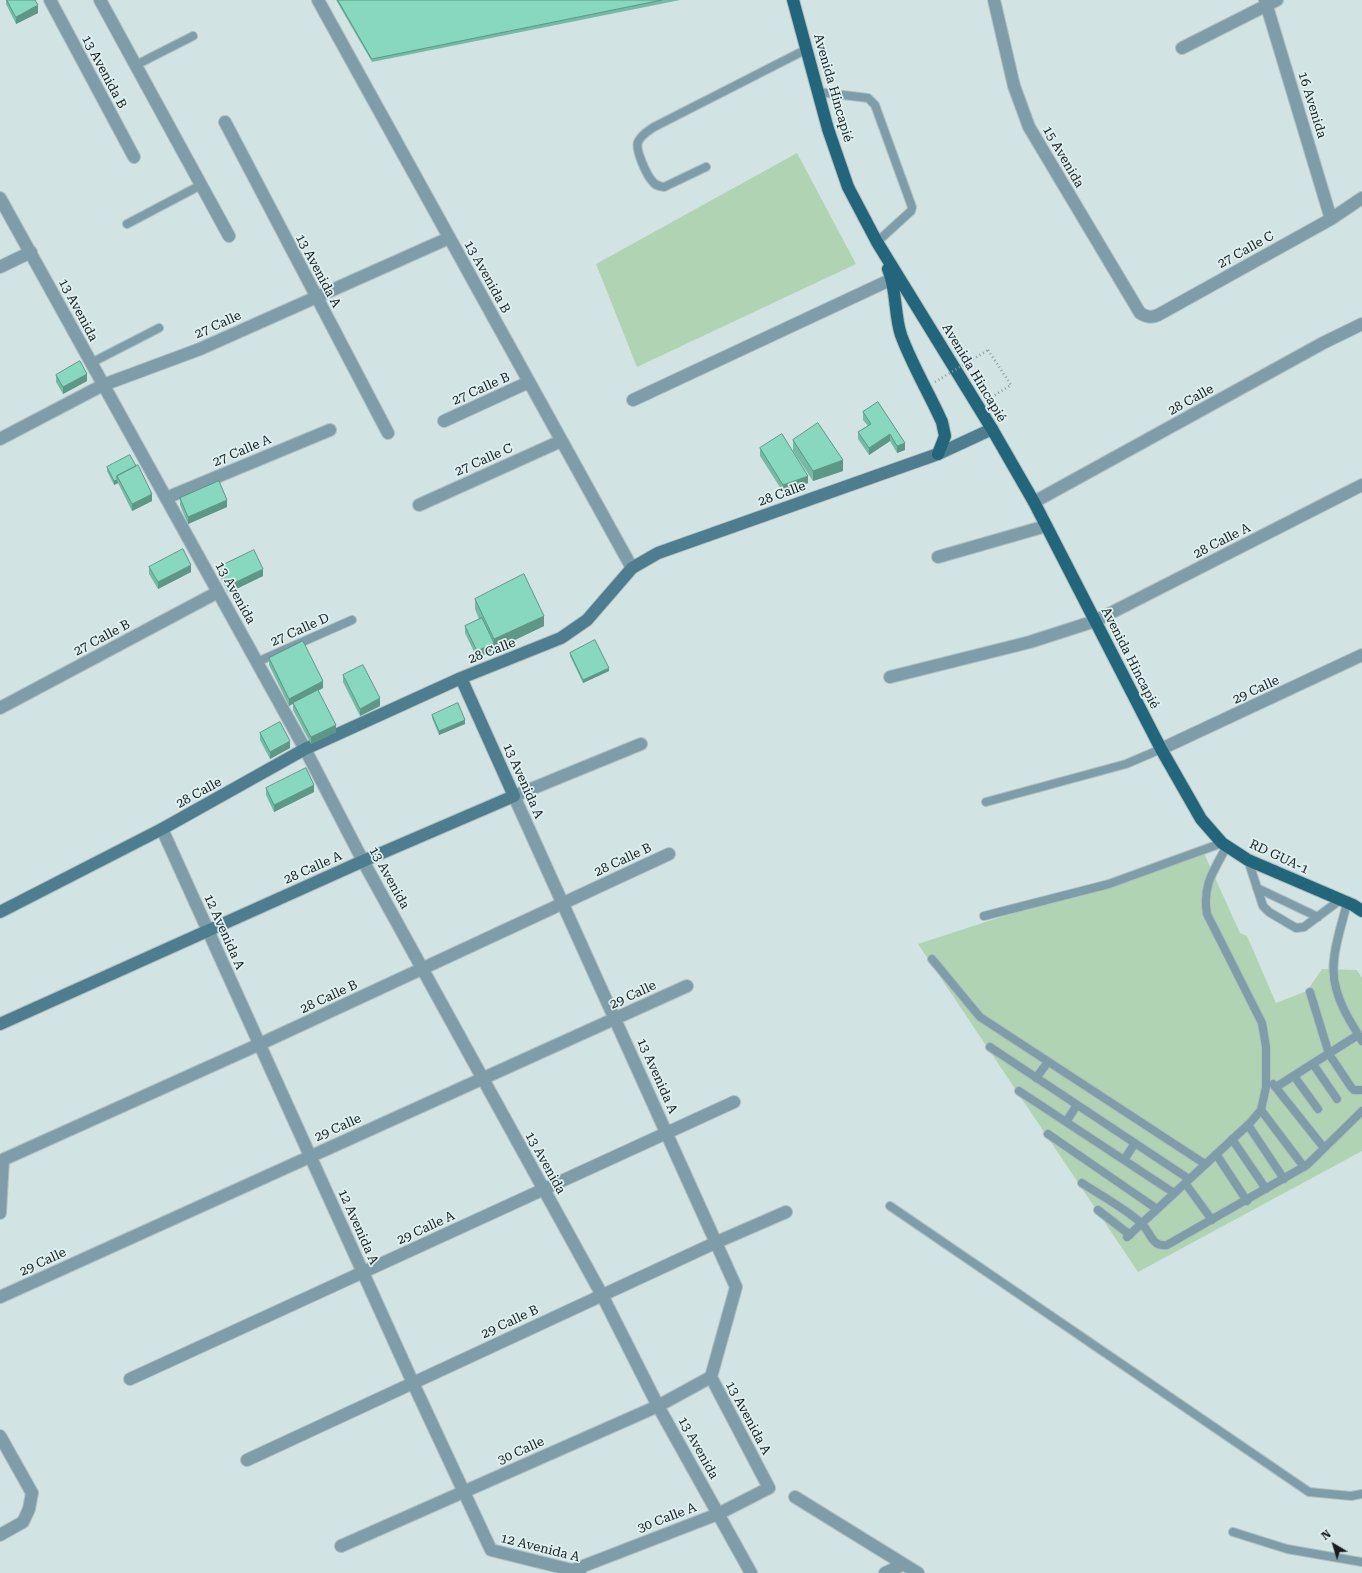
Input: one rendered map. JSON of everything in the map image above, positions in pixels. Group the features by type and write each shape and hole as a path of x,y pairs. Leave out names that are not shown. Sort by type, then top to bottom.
{"main road":[{"name":"Avenida Hincapié","path":"793,0 828,128 848,188 878,244 992,429 1034,502 1161,749"},
{"path":"878,244 892,279 895,308 901,334 914,366 942,422 945,436 938,454"},
{"name":"28 Calle","path":"0,912 162,829 305,749 461,678 561,638 578,628 587,620 632,568 658,553 938,454 992,429"},
{"name":"13 Avenida A","path":"461,678 514,796"},
{"name":"RD GUA-1","path":"1161,749 1201,819 1225,844 1248,860 1353,904"},
{"name":"28 Calle A","path":"0,1024 364,861 514,796"}],"street":[{"name":"13 Avenida B","path":"50,0 134,157"},
{"path":"100,0 228,236"},
{"name":"13 Avenida B","path":"318,0 632,568"},
{"name":"15 Avenida","path":"994,0 1014,86 1029,127 1140,313"},
{"path":"1182,48 1270,2"},
{"name":"16 Avenida","path":"1270,2 1331,219"},
{"name":"13 Avenida A","path":"225,122 315,297 388,433"},
{"name":"13 Avenida","path":"0,198 305,749 364,861 424,968 543,1190 602,1295 658,1406 751,1573"},
{"name":"27 Calle C","path":"1140,313 1152,317 1158,315 1331,219 1362,198"},
{"name":"27 Calle","path":"0,439 103,385 200,349 449,238"},
{"path":"0,268 31,252"},
{"path":"633,400 892,279"},
{"name":"28 Calle","path":"1034,502 1323,343 1362,324"},
{"name":"27 Calle B","path":"444,421 529,382"},
{"name":"27 Calle A","path":"166,498 330,430"},
{"name":"27 Calle C","path":"419,505 562,441"},
{"name":"28 Calle A","path":"890,677 1030,642 1095,621 1362,485"},
{"path":"938,557 1046,526"},
{"name":"27 Calle B","path":"0,708 218,592"},
{"name":"29 Calle","path":"1161,749 1362,655"},
{"name":"28 Calle A","path":"514,796 641,744"},
{"name":"13 Avenida A","path":"514,796 717,1242 736,1288 711,1377 769,1488"},
{"name":"12 Avenida A","path":"162,829 413,1383 491,1550 578,1571"},
{"name":"28 Calle B","path":"1,1161 260,1044 669,854"},
{"name":"29 Calle","path":"0,1297 482,1077 688,986"},
{"name":"29 Calle A","path":"130,1379 734,1102"},
{"path":"0,1213 1,1161"},
{"name":"29 Calle B","path":"247,1460 717,1242 786,1212"},
{"name":"30 Calle","path":"341,1546 658,1406 711,1377"},
{"path":"0,1436 32,1494 29,1509 23,1522 0,1535"},
{"name":"30 Calle A","path":"578,1571 718,1514 769,1488"},
{"path":"795,1497 902,1565 918,1573"},
{"path":"885,1573 902,1565"}],"lane":[{"path":"136,65 193,36"},
{"path":"706,166 664,187 657,186 652,182 637,150 638,142 644,134 654,127 807,49"},
{"path":"818,92 868,98 876,105 912,207 911,211 878,244"},
{"path":"127,224 201,185"},
{"path":"91,363 159,328"},
{"name":"27 Calle D","path":"257,662 352,620"},
{"path":"986,802 1126,764 1161,749"},
{"path":"984,916 1110,884 1225,844"},
{"path":"1098,1210 1128,1236 1248,1125 1260,1110 1266,1088 1266,1047 1262,1023 1207,914 1205,902 1208,881 1225,844"},
{"path":"1248,860 1263,906 1268,912 1296,928 1304,928 1318,917 1353,904"},
{"path":"1257,888 1318,917"},
{"path":"1276,1088 1329,1054 1360,1038 1344,1011 1335,988 1334,972 1335,955 1353,904"},
{"path":"932,958 980,1017 1205,1164"},
{"path":"1310,992 1329,1054 1351,1087 1354,1090 1362,1090"},
{"path":"990,1047 1135,1143 1187,1181 1212,1220"},
{"path":"1036,1078 1048,1062"},
{"path":"1313,1064 1337,1099"},
{"path":"1266,1075 1324,1148"},
{"path":"1294,1076 1318,1109"},
{"path":"1019,1091 1174,1193"},
{"path":"1066,1122 1077,1105"},
{"path":"1260,1110 1304,1167"},
{"path":"1082,1183 1142,1223 1155,1243 1160,1246 1167,1245 1247,1201 1304,1167 1362,1111"},
{"path":"1248,1125 1284,1179"},
{"path":"1048,1134 1157,1209"},
{"path":"1232,1139 1266,1189"},
{"path":"1124,1160 1135,1143"},
{"path":"1216,1154 1247,1201"},
{"path":"890,1206 1309,1492 1351,1496 1362,1494"},
{"path":"1112,1221 1120,1209"},
{"path":"1233,1532 1287,1549 1362,1562"}],"path":[{"path":"935,382 988,350 1011,385 978,406"}],"green space":[{"path":"797,153 856,264 637,367 596,264"},
{"path":"1203,851 1240,933 1247,936 1276,1003 1307,991 1322,969 1357,970 1362,978 1362,1151 1138,1272 918,944"}],"building":[{"path":"7,0 35,0 38,5 16,17"},
{"path":"338,0 662,0 372,59"},
{"path":"80,361 87,374 63,387 56,375"},
{"path":"878,402 905,443 897,446 890,434 869,448 858,432 871,424 863,412"},
{"path":"818,423 843,460 813,471 793,440"},
{"path":"782,434 808,476 783,485 760,448"},
{"path":"130,455 136,466 117,476 117,480 114,481 107,467"},
{"path":"138,465 152,494 132,504 117,476"},
{"path":"219,481 227,500 188,517 180,498"},
{"path":"183,549 191,565 158,582 149,567"},
{"path":"254,550 263,569 228,586 219,567"},
{"path":"524,574 544,616 494,639 475,599"},
{"path":"482,618 494,643 477,651 465,626"},
{"path":"595,640 609,668 583,680 570,653"},
{"path":"303,641 323,681 289,699 269,658"},
{"path":"363,665 380,698 360,709 343,675"},
{"path":"318,690 336,725 311,737 293,703"},
{"path":"458,703 465,720 439,731 432,715"},
{"path":"280,722 290,741 270,752 260,733"},
{"path":"306,768 314,785 274,805 266,788"}]}
